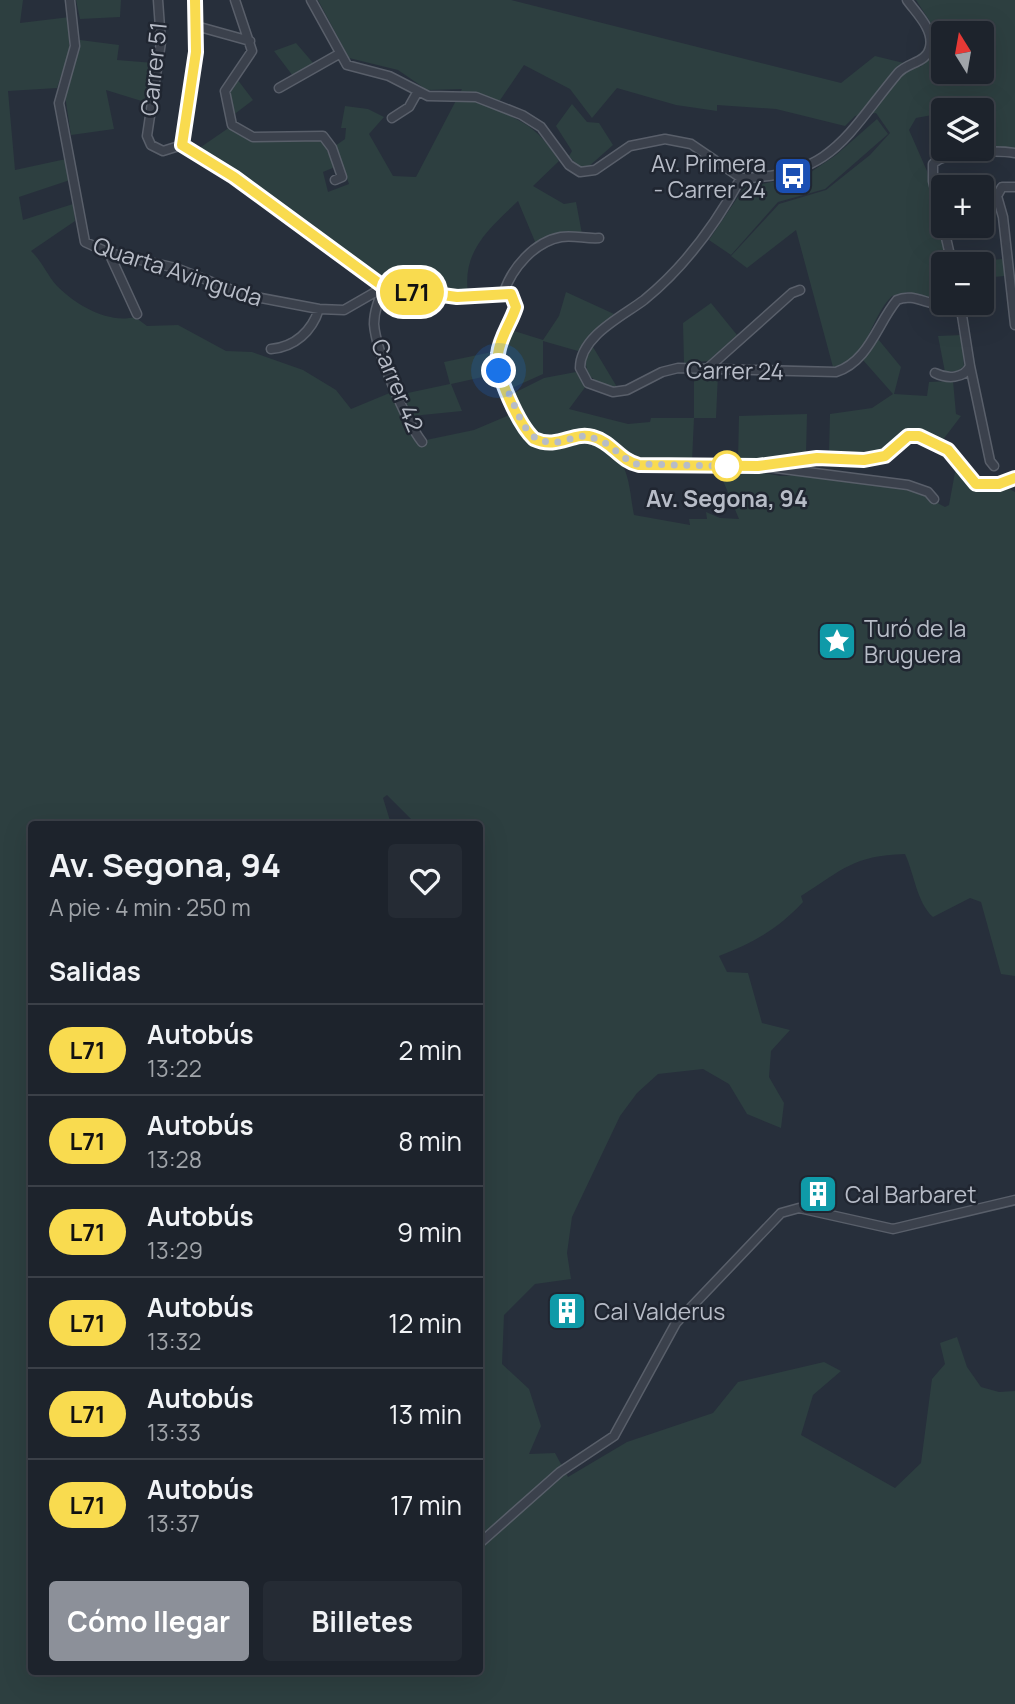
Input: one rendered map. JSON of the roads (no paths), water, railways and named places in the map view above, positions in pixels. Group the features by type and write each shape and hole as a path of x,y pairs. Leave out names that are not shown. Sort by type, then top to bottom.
{"street":[{"name":"Quarta Avinguda","path":"70,0 75,46 61,88 60,107 82,236 87,243 109,253 176,268 245,295 320,309 344,310 384,287"},
{"name":"Carrer 51","path":"159,0 161,42 147,136 151,145 163,150 182,145"},
{"path":"195,0 196,52 182,145 234,177 384,287 478,298 504,292 514,297 516,307 499,346 498,366 523,425 534,439 554,443 582,436 593,437 607,444 628,462 639,465 758,466 902,484 919,488 934,499"},
{"path":"235,0 250,41 251,56 225,91 232,125 253,137 323,136 332,148 342,177 335,180"},
{"path":"311,0 347,65 389,76 428,96 476,97 528,117 546,131 569,165 580,172 595,170 630,146 665,139 691,144 741,178 792,172 835,148 866,118 899,73 927,55 931,45 928,31 907,0"},
{"path":"196,26 250,41"},
{"path":"279,88 340,54"},
{"path":"392,118 409,107 418,91"},
{"path":"949,252 933,181 933,164 940,158 989,152 1015,153"},
{"name":"Carrer 24","path":"741,178 719,218 697,247 646,298 617,317 585,349 580,360 585,380 608,391 627,390 670,370 836,372 850,365 869,346 897,300 911,297 931,303"},
{"path":"1015,187 1002,187 997,196 1013,277 1015,325"},
{"path":"504,292 517,266 544,243 563,237 599,238"},
{"path":"109,253 136,314"},
{"name":"Carrer 42","path":"384,287 376,309 375,330 408,421 422,442"},
{"path":"708,369 792,293 800,290"},
{"path":"271,349 286,347 302,336 314,323 320,309"},
{"path":"962,315 990,461 994,466"},
{"path":"935,373 944,377 960,376 970,366"},
{"path":"758,466 817,458 857,461 879,458 889,454 908,436 919,436 948,450 976,484 993,485 1015,478"},
{"path":"483,1540 560,1472 614,1436 652,1373 672,1329 771,1221 791,1209 807,1209 885,1229 920,1224 1015,1200"}],"place":[{"name":"Av. Primera - Carrer 24","path":"793,176"},
{"name":"Av. Segona, 94","path":"727,466"},
{"name":"Turó de la Bruguera","path":"837,641"},
{"name":"Cal Barbaret","path":"818,1194"},
{"name":"Cal Valderus","path":"567,1311"}]}
